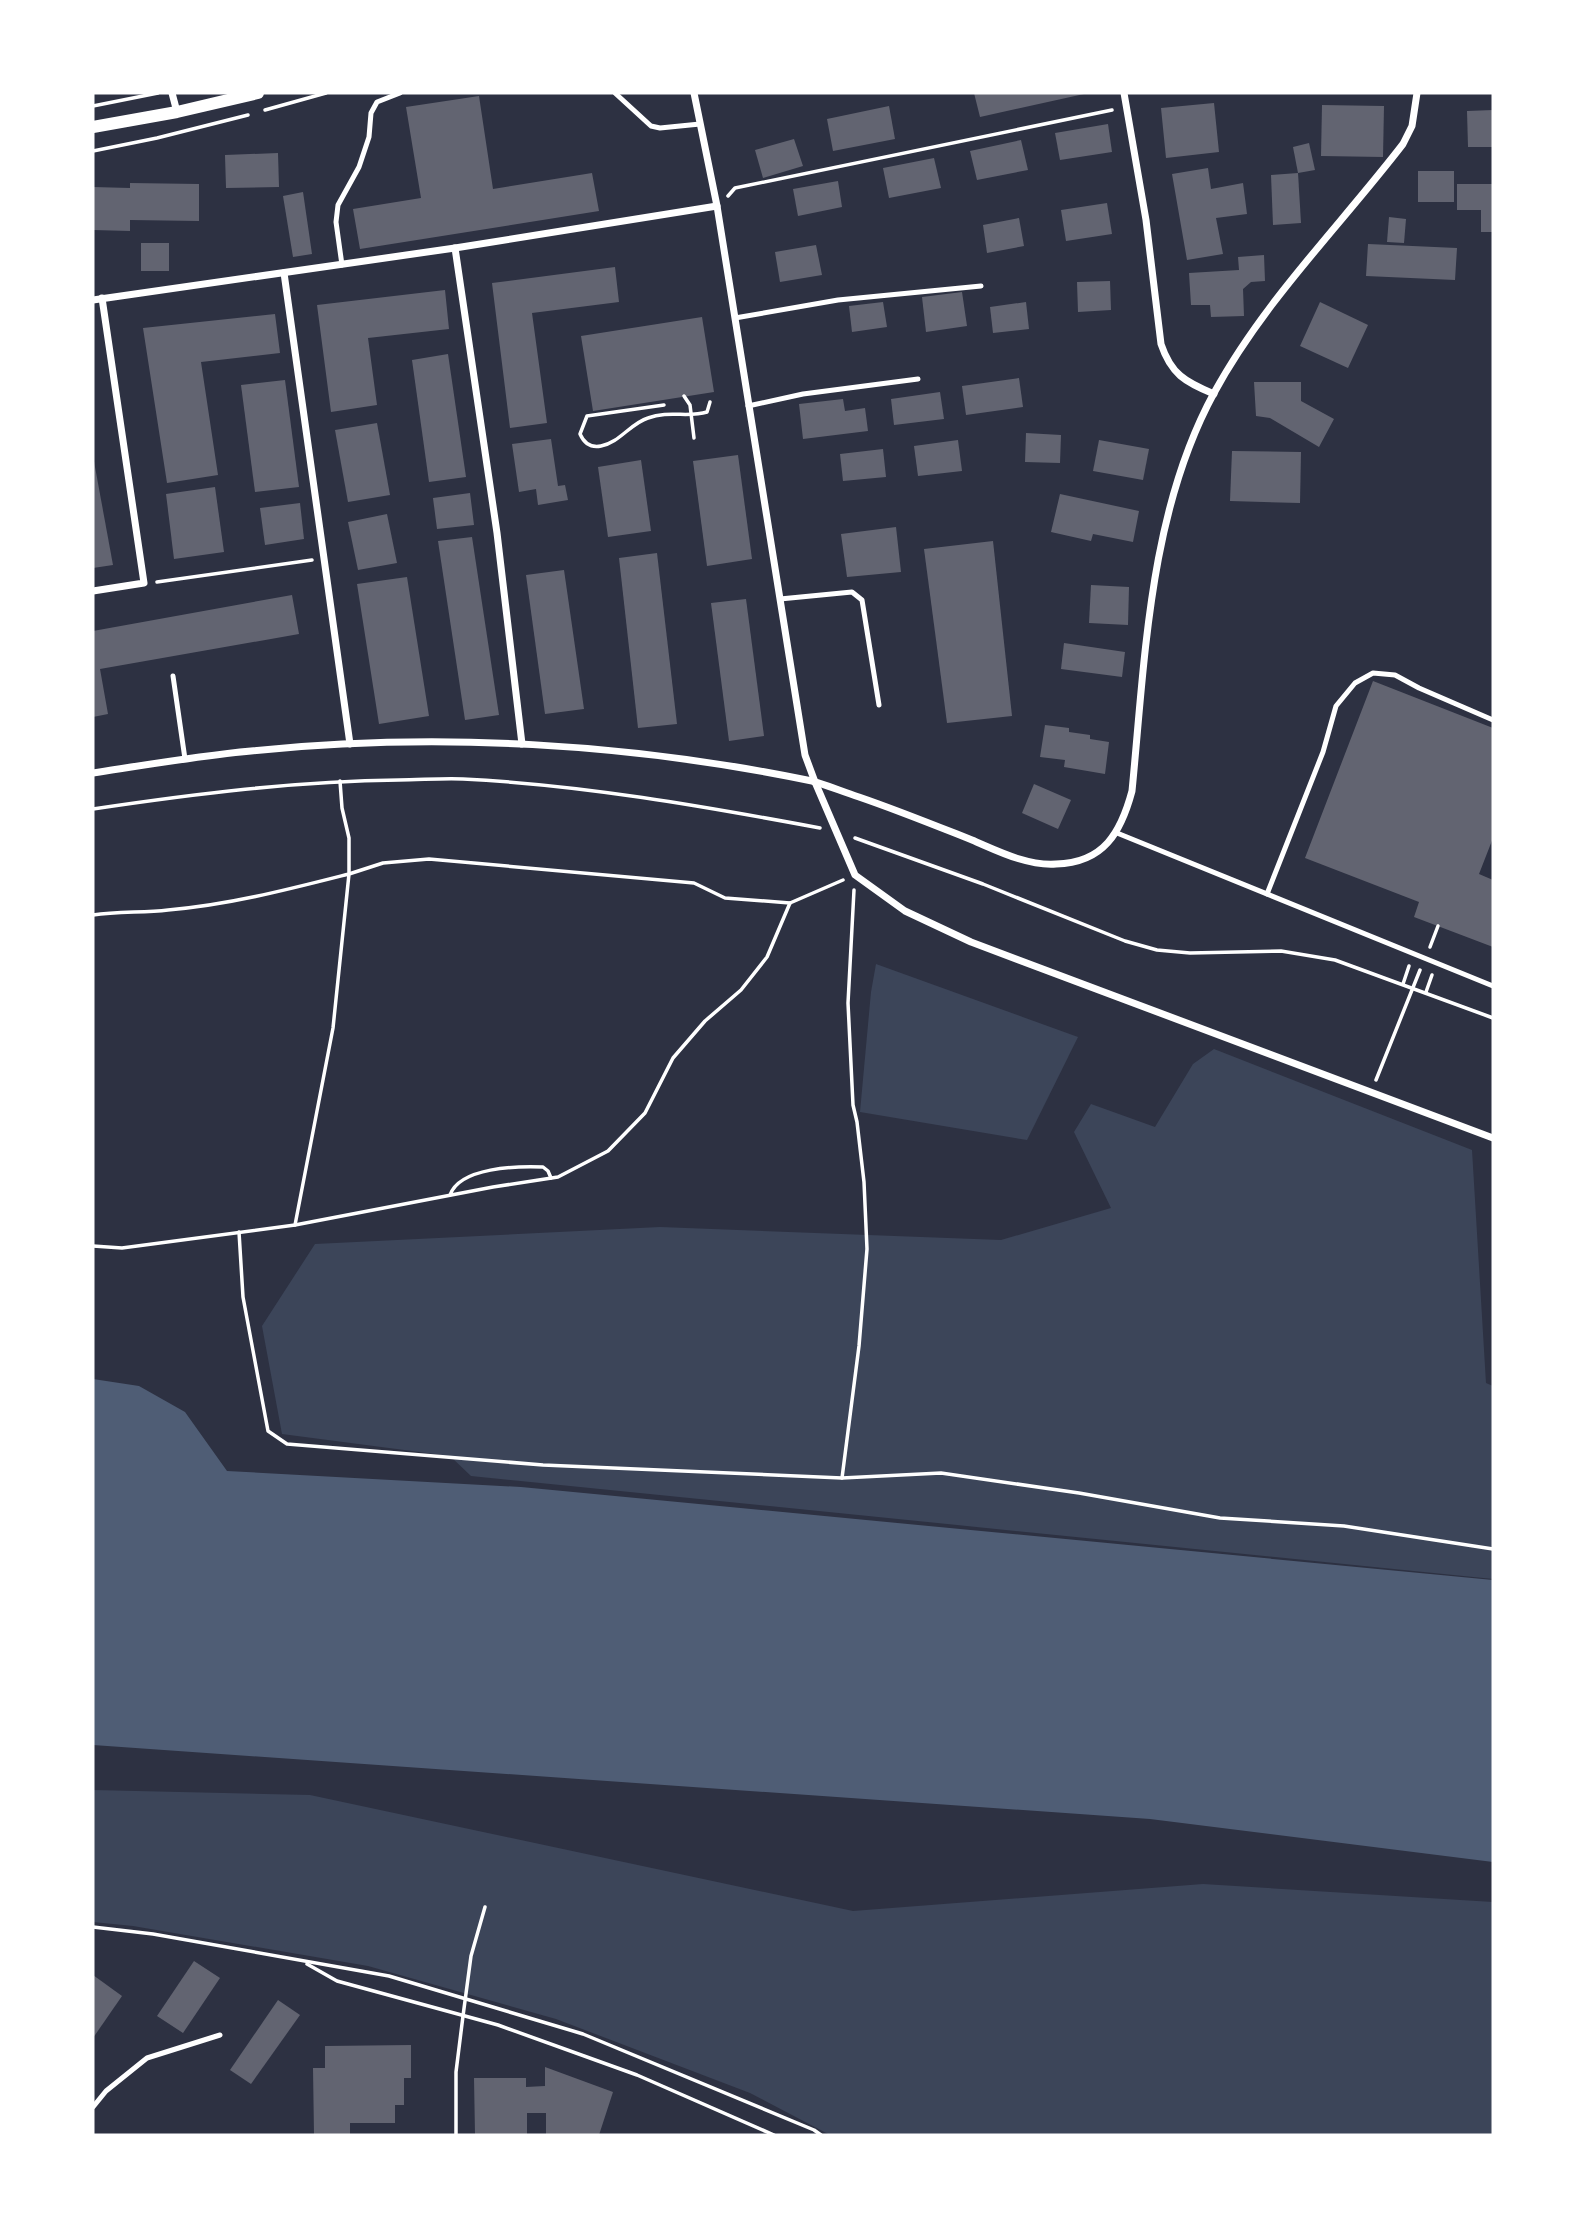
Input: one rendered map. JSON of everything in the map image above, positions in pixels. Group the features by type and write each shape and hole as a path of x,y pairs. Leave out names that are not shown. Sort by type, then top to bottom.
{"street":[{"path":"172,93 177,112"},
{"path":"93,127 177,112 258,93"},
{"path":"694,93 717,206 805,755 855,875 905,911 971,942 1493,1138"},
{"path":"1124,93 1146,220 1161,344 1167,360 1177,373 1191,385 1214,394"},
{"path":"93,773 252,751 350,744 436,741 522,744 709,763 815,782 1030,862 1056,864 1079,861 1101,850 1116,833 1126,813 1132,791 1147,632 1157,561 1174,494 1194,439 1214,394 1277,298 1403,144 1412,126 1417,93"},
{"path":"93,300 455,248 717,206"},
{"path":"455,248 497,533 522,744"},
{"path":"284,273 350,744"},
{"path":"93,591 144,583 102,298"}],"lane":[{"path":"342,265 336,222 338,205 359,167 369,137 371,113 377,102 400,93"},
{"path":"615,93 651,126 660,128 701,124"},
{"path":"735,318 838,300 981,286"},
{"path":"748,406 803,394 918,379"},
{"path":"780,599 852,592 862,600 878,705"},
{"path":"1266,894 1323,752 1336,706 1355,682 1373,673 1395,675 1493,720"},
{"path":"173,676 185,759"},
{"path":"1116,833 1493,986"},
{"path":"93,2107 106,2091 147,2058 220,2035"}],"path":[{"path":"93,106 158,93"},
{"path":"717,206 735,188 1127,107"},
{"path":"684,396 690,405 694,438"},
{"path":"664,405 587,416 580,434 587,444 598,447 618,438 644,419 666,413 692,415 707,412 710,402"},
{"path":"144,583 324,558"},
{"path":"93,809 212,792 340,781 461,779 590,790 714,808 836,831 983,884 1125,941 1157,950 1190,953 1281,951 1335,960 1493,1018"},
{"path":"295,1225 333,1028 349,874 349,838 342,808 340,781"},
{"path":"93,915 207,905 276,892 383,863 429,859 694,883 725,898 790,903 855,875 848,1003 853,1105 864,1182 867,1249 859,1346 842,1478"},
{"path":"93,1246 122,1248 295,1225 558,1177 608,1151 645,1113 673,1058 705,1021 741,990 767,957 790,903"},
{"path":"1403,984 1414,954"},
{"path":"1371,1092 1422,966"},
{"path":"450,1195 453,1186 463,1181 506,1167 543,1167 551,1178"},
{"path":"239,1232 243,1297 268,1431 287,1444 543,1465 842,1478 941,1473 1079,1493 1220,1518 1344,1526 1493,1549"},
{"path":"456,2135 456,2072 465,1998 471,1956 485,1907"},
{"path":"93,1927 153,1934 389,1976 583,2034 821,2135"},
{"path":"303,1961 337,1981 498,2025 637,2075 774,2135"}],"shaded area":[{"path":"876,964 1078,1037 1027,1140 860,1112"},
{"path":"1214,1049 1472,1150 1486,1383 1493,1386 1493,1579 471,1476 450,1456 282,1434 262,1326 315,1244 660,1227 1001,1240 1111,1208 1074,1132 1091,1104 1155,1127 1193,1064"},
{"path":"93,1379 139,1386 185,1412 227,1471 521,1487 1493,1580 1493,1862 1150,1819 93,1745"},
{"path":"93,1790 310,1795 853,1911 1203,1884 1493,1902 1493,2135 830,2135 750,2093 556,2019 368,1966 133,1926 93,1922"}],"building":[{"path":"974,93 1084,93 1084,94 980,117"},
{"path":"479,96 493,189 592,173 599,211 360,249 353,209 421,198 406,107"},
{"path":"1214,103 1219,152 1166,158 1161,108"},
{"path":"1322,105 1384,106 1383,157 1321,156"},
{"path":"889,106 895,139 833,151 827,119"},
{"path":"1493,110 1493,147 1468,147 1467,111"},
{"path":"1108,124 1112,152 1060,160 1055,133"},
{"path":"794,139 803,166 763,178 755,150"},
{"path":"1021,140 1028,170 977,180 970,151"},
{"path":"1309,143 1315,170 1298,173 1293,147"},
{"path":"278,153 279,187 226,188 225,155"},
{"path":"934,158 941,188 889,198 883,168"},
{"path":"1208,168 1211,189 1243,183 1247,214 1216,218 1223,254 1187,260 1172,174"},
{"path":"1418,171 1454,171 1454,202 1418,202"},
{"path":"1298,173 1301,223 1273,225 1271,175"},
{"path":"838,181 842,207 798,216 793,189"},
{"path":"130,183 199,184 199,221 130,220 130,231 93,230 93,187 130,188"},
{"path":"1457,184 1493,184 1493,232 1481,232 1481,210 1457,210"},
{"path":"303,192 312,254 293,257 283,196"},
{"path":"1107,203 1112,234 1066,241 1061,210"},
{"path":"1389,217 1406,219 1404,243 1387,242"},
{"path":"1019,218 1024,246 987,253 983,225"},
{"path":"141,243 169,243 169,271 141,271"},
{"path":"1368,244 1457,248 1455,280 1366,276"},
{"path":"816,245 822,275 780,282 775,252"},
{"path":"1264,255 1265,281 1251,282 1243,289 1244,316 1211,317 1210,305 1191,305 1189,273 1239,270 1238,257"},
{"path":"615,267 619,302 532,313 547,423 510,428 492,283"},
{"path":"1110,281 1111,310 1078,312 1077,282"},
{"path":"445,290 449,329 368,338 377,405 331,412 317,305"},
{"path":"962,292 967,326 926,332 922,297"},
{"path":"883,302 887,327 852,332 849,306"},
{"path":"1026,302 1029,329 993,333 990,307"},
{"path":"1320,302 1368,325 1348,368 1300,346"},
{"path":"275,314 280,353 201,362 218,475 167,483 143,328"},
{"path":"702,317 714,392 593,411 581,336"},
{"path":"448,354 466,477 429,482 412,360"},
{"path":"1019,378 1023,407 966,415 962,386"},
{"path":"285,380 299,487 255,492 241,385"},
{"path":"1254,382 1301,382 1301,401 1334,419 1319,447 1270,418 1256,416"},
{"path":"940,392 944,419 894,425 891,399"},
{"path":"843,399 845,411 865,408 868,431 803,439 799,404"},
{"path":"377,423 390,495 348,502 335,430"},
{"path":"1026,433 1061,435 1060,463 1025,462"},
{"path":"551,439 558,486 565,485 568,500 538,505 536,489 519,492 512,444"},
{"path":"958,440 962,471 918,476 914,446"},
{"path":"1099,440 1149,449 1143,480 1093,471"},
{"path":"883,449 886,477 843,481 840,454"},
{"path":"1232,451 1301,452 1300,503 1230,501"},
{"path":"738,455 752,559 707,566 693,461"},
{"path":"93,456 113,565 93,568"},
{"path":"641,460 651,531 608,537 598,467"},
{"path":"215,487 224,552 174,559 166,494"},
{"path":"470,493 474,525 437,529 433,498"},
{"path":"1060,494 1139,511 1133,542 1093,534 1091,541 1051,532"},
{"path":"300,503 304,539 265,545 260,508"},
{"path":"387,514 397,563 358,570 348,522"},
{"path":"896,527 901,572 847,577 841,534"},
{"path":"472,537 499,715 465,720 438,541"},
{"path":"993,541 1012,716 947,723 924,549"},
{"path":"657,553 677,724 638,728 619,558"},
{"path":"564,570 584,709 545,714 526,575"},
{"path":"407,577 429,716 379,724 357,584"},
{"path":"1091,585 1129,587 1128,625 1089,623"},
{"path":"292,595 299,634 100,669 108,714 93,717 93,631"},
{"path":"746,599 764,736 729,741 711,603"},
{"path":"1064,643 1125,652 1122,677 1061,669"},
{"path":"1373,681 1493,728 1493,838 1479,874 1493,880 1493,947 1414,917 1419,902 1305,858"},
{"path":"1045,725 1069,728 1069,732 1090,735 1090,739 1109,742 1105,774 1064,767 1065,760 1040,757"},
{"path":"1034,784 1071,800 1058,829 1022,813"},
{"path":"194,1961 220,1978 183,2033 157,2016"},
{"path":"93,1975 122,1996 93,2038"},
{"path":"278,2000 300,2015 251,2084 230,2070"},
{"path":"411,2045 411,2078 404,2078 404,2105 395,2105 395,2123 350,2123 350,2135 314,2135 313,2068 325,2068 325,2046"},
{"path":"545,2067 613,2092 599,2135 546,2135 546,2113 527,2113 527,2135 475,2135 474,2078 526,2078 526,2087 545,2086"}]}
